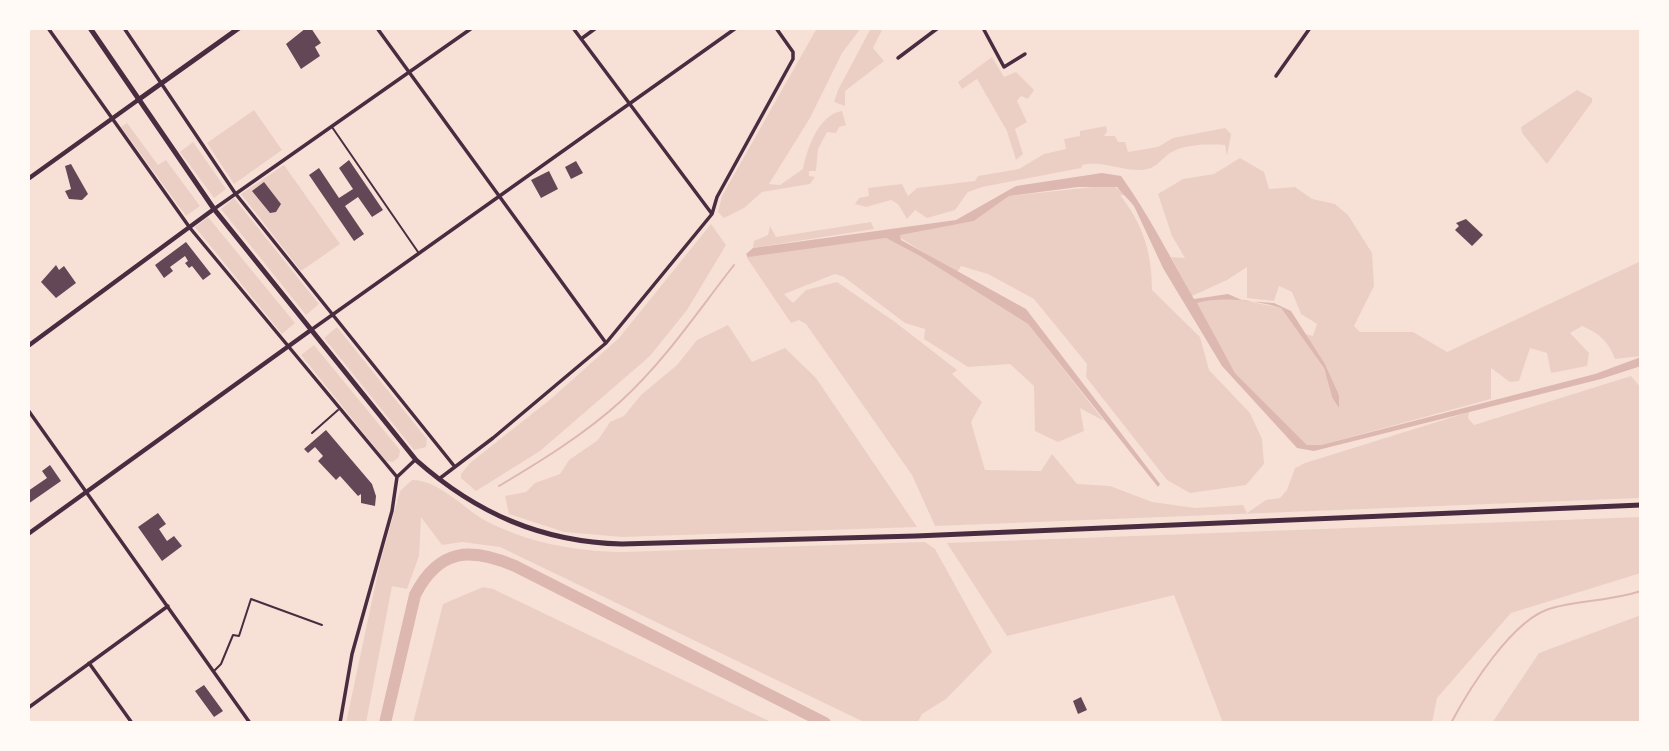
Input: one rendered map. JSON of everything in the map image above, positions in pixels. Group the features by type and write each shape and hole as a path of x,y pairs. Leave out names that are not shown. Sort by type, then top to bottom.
{"main road":[{"path":"90,28 214,209 416,460 489,513 526,529 563,539 611,544 903,536 1641,505"},
{"path":"138,100 239,28"}],"street":[{"path":"48,28 190,228 397,477"},
{"path":"124,28 235,193 455,467"},
{"path":"377,28 606,343"},
{"path":"28,346 235,193 472,28"},
{"path":"573,28 712,214"},
{"path":"581,39 597,28"},
{"path":"28,534 500,194 736,28"},
{"path":"439,479 606,343 712,214 718,197 788,69 793,52 776,28"},
{"path":"898,58 938,28"},
{"path":"983,28 1004,67 1025,54"},
{"path":"1276,76 1310,28"},
{"path":"28,179 138,100"},
{"path":"28,410 250,723"},
{"path":"340,723 352,654 392,512 397,477 416,460"},
{"path":"28,708 168,606"},
{"path":"89,663 132,723"}],"lane":[{"path":"332,126 419,253"},
{"path":"312,433 339,409"},
{"path":"214,671 221,664 233,635 239,636 251,600 322,625"}],"shaded area":[{"path":"817,28 861,28 842,53 810,118 769,184 780,185 803,169 815,134 826,119 842,111 846,125 839,127 836,133 827,132 818,149 816,171 809,171 809,176 815,177 810,184 762,192 744,208 724,218 718,212 722,196"},
{"path":"871,28 882,30 873,48 884,61 845,91 845,106 834,102 838,90"},
{"path":"992,57 1004,77 1016,72 1034,90 1028,99 1021,96 1017,101 1027,122 1015,129 1023,154 1016,160 1007,131 977,79 962,89 958,82"},
{"path":"1577,90 1592,98 1592,102 1547,164 1522,133 1521,127"},
{"path":"254,110 282,150 234,184 207,143"},
{"path":"127,123 158,165 166,160 200,206 186,216 121,127"},
{"path":"1106,126 1107,132 1104,136 1115,136 1118,142 1125,142 1128,152 1158,147 1173,138 1225,128 1231,134 1227,156 1225,145 1204,145 1176,150 1147,169 1082,165 1081,168 982,187 968,192 955,210 927,218 915,210 907,219 898,204 891,200 866,207 855,204 859,198 869,196 868,188 902,184 908,196 917,188 975,181 978,176 1019,169 1044,154 1066,149 1064,139 1080,136 1080,131"},
{"path":"193,142 226,189 214,198 180,152"},
{"path":"1240,158 1264,172 1269,189 1295,187 1312,199 1335,204 1348,215 1372,253 1374,286 1354,326 1360,332 1413,332 1447,352 1641,261 1641,356 1615,359 1603,339 1582,326 1570,333 1589,353 1587,366 1551,373 1547,353 1530,348 1519,381 1510,382 1491,368 1491,399 1321,445 1307,445 1235,373 1196,303 1227,297 1281,308 1324,368 1332,397 1339,395 1325,364 1305,334 1313,336 1317,324 1301,314 1292,292 1279,286 1274,301 1247,298 1247,267 1227,280 1192,296 1171,257 1185,258 1172,236 1158,194 1183,179 1214,174"},
{"path":"284,165 340,244 301,271 241,194"},
{"path":"1102,173 1121,176 1194,299 1228,294 1242,300 1197,303 1235,373 1307,445 1321,445 1595,374 1641,357 1641,366 1601,379 1314,451 1297,448 1222,366 1163,268 1134,206 1117,187 1078,187 1009,196 974,221 900,235 901,240 1026,309 1160,484 1158,487 1028,324 920,256 886,238 748,257 746,254 753,248 956,220 1016,186"},
{"path":"1112,185 1128,196 1120,195 1135,217 1145,240 1152,290 1200,337 1209,370 1250,413 1262,439 1264,464 1246,485 1190,493 1167,480 1086,377 1087,364 1034,299 988,274 961,266 957,273 899,237 901,234 974,221 1009,196"},
{"path":"234,198 319,304 306,315 221,209"},
{"path":"208,217 295,323 282,334 195,227"},
{"path":"871,222 874,229 753,248 754,241 768,235 770,226 776,237"},
{"path":"711,224 726,245 687,310 650,356 540,451 476,491 461,478 470,463 552,398 619,338"},
{"path":"886,238 920,256 1028,324 1104,421 1080,408 1084,431 1058,442 1035,431 1034,386 1010,364 968,367 924,339 925,329 905,323 844,277 835,274 784,294 793,303 806,290 837,282 957,370 952,374 982,402 971,422 985,470 1041,471 1052,454 1077,484 1110,486 1152,502 1195,508 1243,505 1247,513 1266,500 1280,498 1287,490 1295,468 1305,463 1469,412 1468,418 1474,425 1631,376 1641,388 1641,498 935,526 912,475 806,324 799,320 791,323 747,258"},
{"path":"1254,302 1274,303 1291,311 1325,364 1339,395 1339,408 1332,397 1324,368 1281,308"},
{"path":"728,325 752,362 785,348 816,378 917,527 622,537 564,532 509,514 505,496 526,492 535,483 560,474 569,460 598,440 610,422 624,416 641,395 677,365 697,340"},
{"path":"337,327 427,439 426,447 414,450 324,338"},
{"path":"314,345 400,450 399,457 393,462 386,461 301,355"},
{"path":"412,480 432,485 477,516 502,529 535,540 587,550 622,552 925,542 935,549 992,652 946,699 922,714 917,723 866,723 500,547 462,542 442,545 421,517 419,556 407,589 392,586 366,723 346,723 380,563 400,491"},
{"path":"1641,517 1641,573 1511,613 1437,698 1432,723 1223,723 1174,595 1007,636 947,543"},
{"path":"483,587 493,589 773,723 413,723 443,604"},
{"path":"1641,615 1641,723 1492,723 1539,653"}],"building":[{"path":"306,28 311,28 321,43 315,47 320,56 301,69 286,44"},
{"path":"349,160 383,210 372,217 358,197 345,206 364,234 354,241 309,175 319,168 339,198 353,189 339,168"},
{"path":"576,161 583,173 571,179 565,167"},
{"path":"71,164 88,194 82,200 69,199 65,191 71,189 65,166"},
{"path":"549,171 558,189 541,198 531,180"},
{"path":"264,182 281,204 276,212 270,213 252,191"},
{"path":"1466,219 1483,235 1472,246 1455,230 1459,226 1456,223"},
{"path":"186,242 211,274 203,280 192,266 189,268 185,263 188,261 185,256 170,267 173,271 164,278 155,265"},
{"path":"56,265 59,270 64,266 76,283 56,298 41,282"},
{"path":"326,430 372,484 376,496 375,506 361,503 361,494 358,496 340,476 336,480 318,461 323,456 315,447 308,453 304,449"},
{"path":"50,465 61,481 28,504 28,491 47,478 42,471"},
{"path":"158,513 166,524 159,529 167,541 174,536 182,546 162,561 138,527"},
{"path":"204,685 223,711 214,717 195,691"},
{"path":"1081,697 1087,710 1078,714 1073,701"}],"waterway":[{"path":"499,486 578,436 637,386 734,265"},
{"path":"385,723 415,595 424,579 435,568 446,560 470,554 515,566 825,723"},
{"path":"1451,723 1494,656 1522,625 1537,614 1563,605 1641,591"}]}
